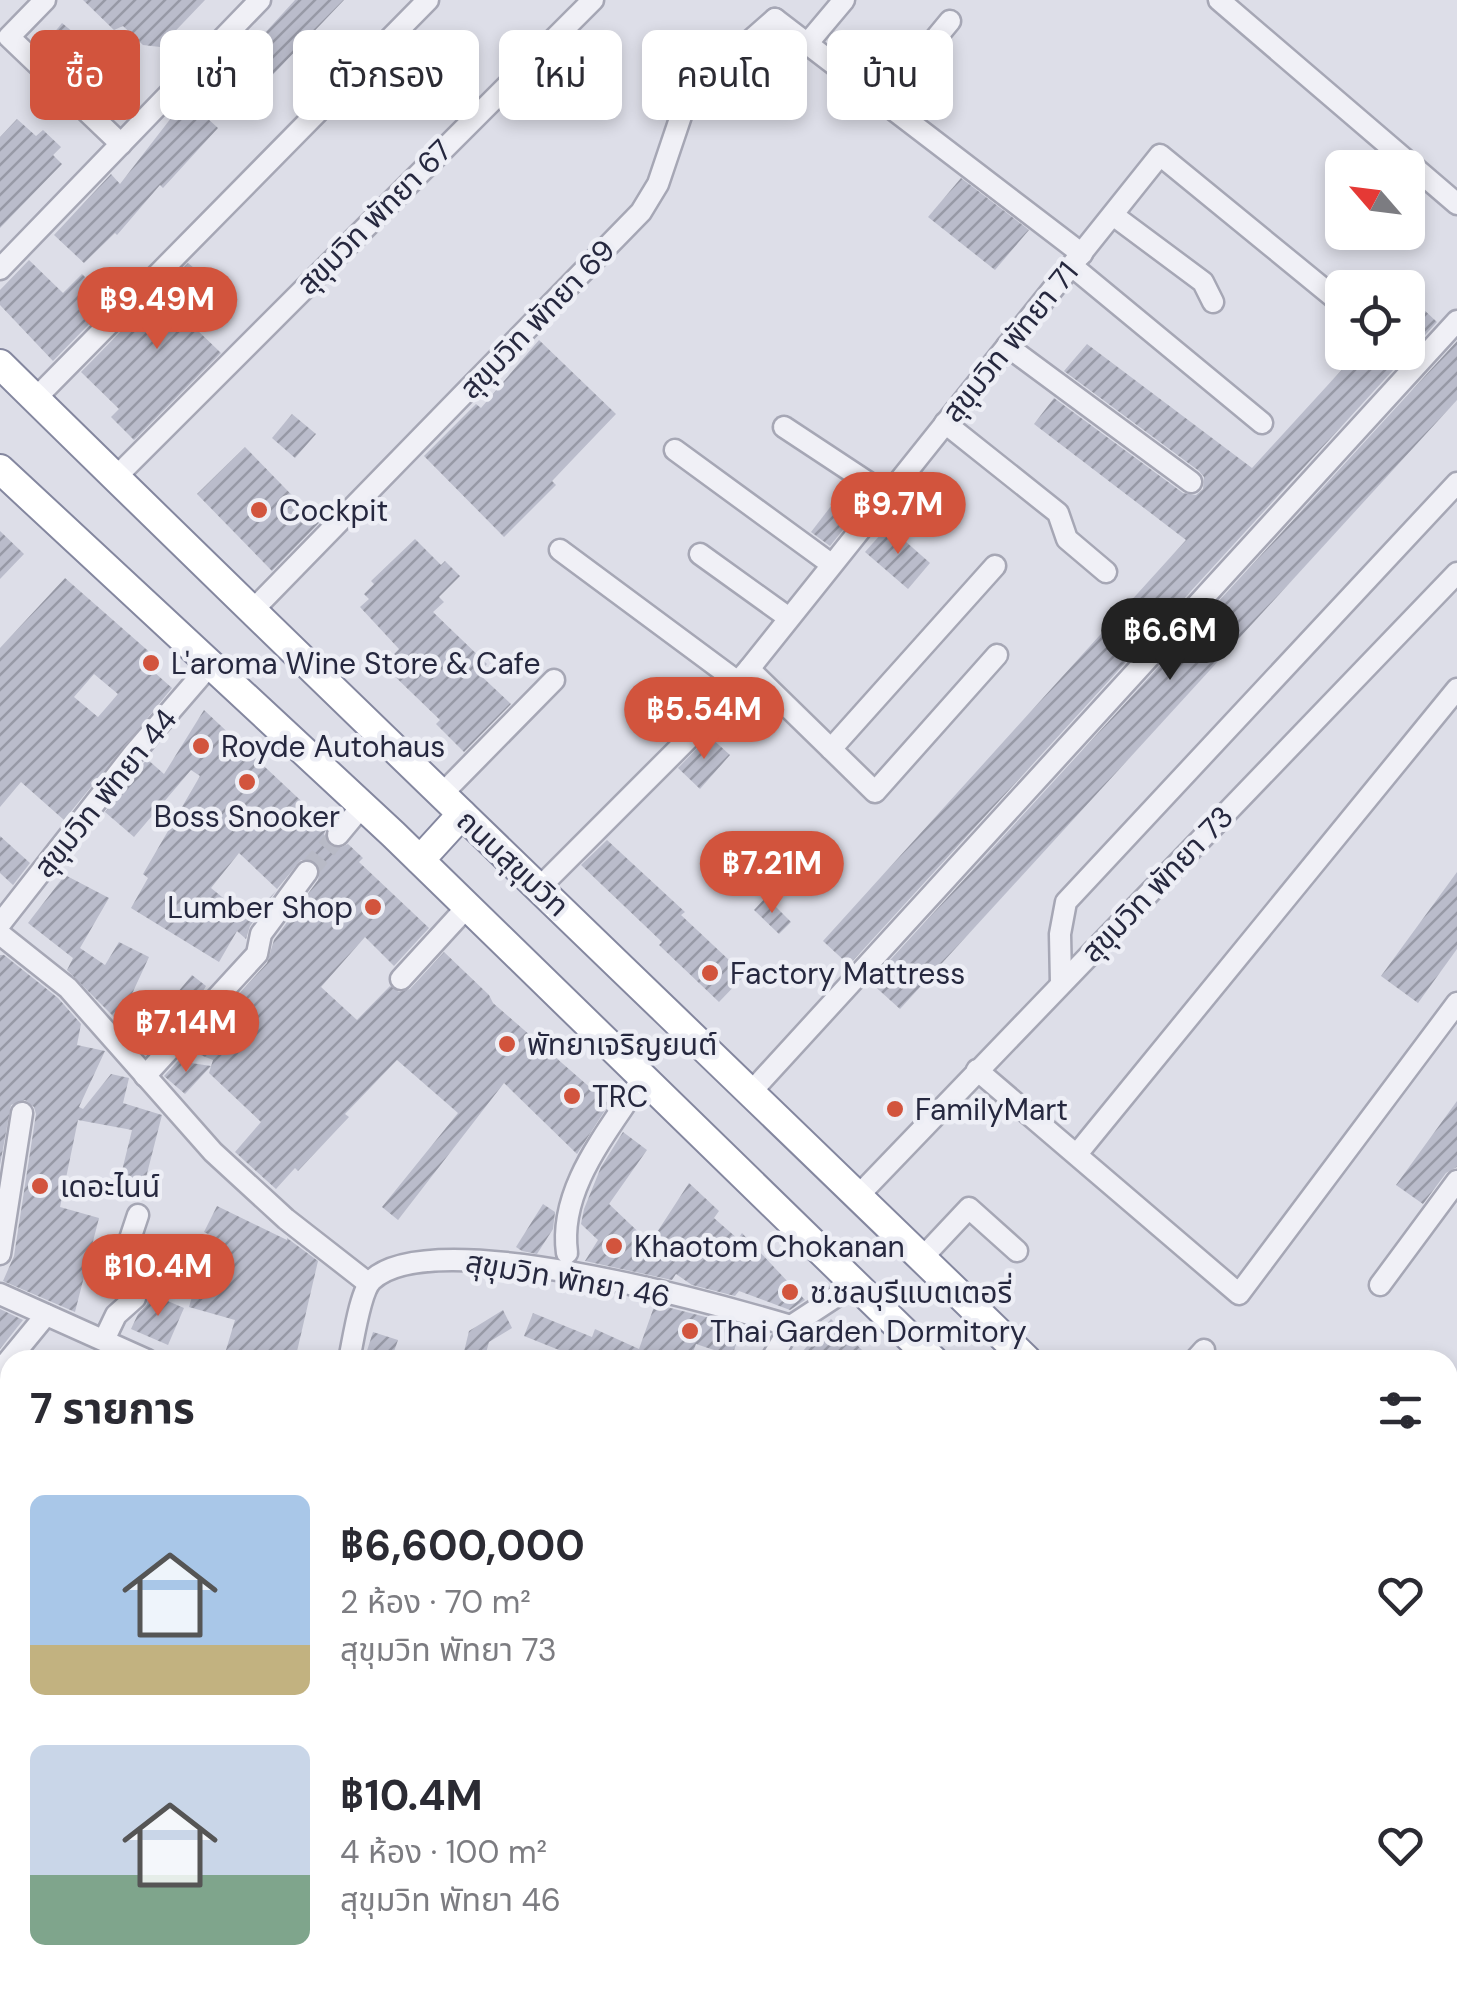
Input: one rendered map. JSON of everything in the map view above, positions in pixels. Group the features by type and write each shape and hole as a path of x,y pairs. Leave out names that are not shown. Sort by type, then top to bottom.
{"highway":[{"name":"ถนนสุขุมวิท","path":"0,364 251,612 1017,1350"},
{"name":"ถนนสุขุมวิท","path":"1,472 363,805 923,1350"},
{"path":"420,860 451,805"}],"street":[{"path":"45,0 10,37 121,144"},
{"path":"0,269 260,0"},
{"path":"36,399 428,0"},
{"name":"สุขุมวิท พัทยา 67","path":"115,478 592,0"},
{"path":"827,60 807,44 844,0"},
{"path":"1219,0 1457,204"},
{"path":"775,10 794,30"},
{"name":"สุขุมวิท พัทยา 69","path":"251,612 641,212 658,184 685,104 775,10"},
{"path":"943,30 950,21"},
{"path":"903,120 1077,260 1262,423"},
{"name":"สุขุมวิท พัทยา 71","path":"540,887 690,737 743,675 1160,155 1325,290"},
{"path":"1113,215 1203,282 1213,302"},
{"path":"751,1092 1457,322"},
{"path":"1007,346 1191,482"},
{"path":"945,423 1058,514 1067,538 1106,572"},
{"path":"784,427 888,495"},
{"path":"675,450 831,564"},
{"path":"1061,984 1060,934 1066,902 1457,483"},
{"path":"560,550 743,675 876,792 998,655"},
{"path":"700,554 789,618"},
{"path":"831,749 995,566"},
{"name":"สุขุมวิท พัทยา 73","path":"858,1196 1061,984 1449,595 1457,573"},
{"name":"สุขุมวิท พัทยา 44","path":"0,924 134,752 211,664"},
{"path":"451,805 554,680"},
{"path":"1076,1154 1457,688"},
{"path":"338,835 363,805"},
{"path":"145,1076 257,954 261,934 307,872"},
{"path":"401,979 467,906"},
{"path":"0,934 68,988 212,1152 286,1219 368,1283 351,1350"},
{"path":"977,1070 1239,1294 1457,1004"},
{"path":"567,1253 564,1232 571,1193 643,1076"},
{"path":"0,1254 22,1113"},
{"path":"1380,1285 1457,1181"},
{"path":"922,1258 970,1208 1017,1251"},
{"path":"104,1340 116,1314 135,1298 136,1262 129,1242 138,1215"},
{"name":"สุขุมวิท พัทยา 46","path":"368,1283 387,1268 423,1260 489,1260 607,1280 791,1326"},
{"path":"777,1350 791,1326 856,1284"},
{"path":"0,1294 126,1350"},
{"path":"17,1350 46,1315"}],"building":[{"path":"83,0 205,0 176,30 160,30 160,47 143,45 140,30 123,26 114,30"},
{"path":"295,0 344,0 315,30 293,30 293,54 273,75 273,30 267,30"},
{"path":"17,119 36,136 43,130 61,147 53,155 62,164 0,228 0,137"},
{"path":"170,120 209,120 218,128 163,188 160,185 117,235 84,263 54,235 111,174 120,184"},
{"path":"961,178 1029,230 995,270 928,217"},
{"path":"29,260 63,293 82,274 103,295 87,311 94,319 53,361 0,305 0,290"},
{"path":"188,263 225,294 193,326 221,353 134,440 111,417 119,409 81,372"},
{"path":"1425,311 1437,322 1425,335"},
{"path":"539,340 616,414 552,481 556,485 504,537 424,456 476,404 481,408"},
{"path":"1457,341 1457,400 900,1009 870,982"},
{"path":"1087,344 1252,468 1342,370 1393,370 849,965 823,941 1186,540 1034,424 1054,398 1183,493 1196,495 1203,489 1204,477 1199,471 1064,371"},
{"path":"292,414 316,434 295,458 272,438"},
{"name":"Cockpit","path":"245,447 319,523 272,571 197,494"},
{"path":"835,501 854,516 830,546 811,532"},
{"path":"888,526 930,563 908,589 865,552"},
{"path":"0,531 24,554 0,579"},
{"path":"415,539 441,565 445,561 460,576 439,597 444,602 433,612 487,664 478,673 511,704 464,752 436,724 440,720 383,665 399,649 360,607 369,599 364,594 374,584 371,581"},
{"path":"65,578 161,663 154,672 172,688 64,820 21,782 0,807 0,648","holes":["94,674 118,694 98,717 74,697"]},
{"path":"204,710 328,826 324,834 329,845 337,849 348,844 363,858 359,862 429,928 394,966 365,937 321,987 357,1020 390,986 399,992 410,989 444,952 493,1003 609,1104 577,1154 504,1083 398,1220 382,1207 458,1113 397,1060 345,1114 349,1117 276,1189 235,1152 261,1122 209,1073 213,1060 188,1050 267,963 274,940 318,880 320,867 314,860 301,860 277,889 239,853 211,888 249,919 276,891 250,926 246,939 237,931 219,962 131,908 148,878 143,874 200,776 191,770 134,837 105,812 147,759 164,774"},
{"path":"709,736 730,755 700,789 678,768"},
{"path":"0,836 30,863 13,885 0,873"},
{"path":"607,840 685,912 681,915 745,975 719,1002 581,865"},
{"path":"1457,872 1457,949 1418,1003 1381,976"},
{"path":"65,875 109,898 80,948 105,965 119,942 149,957 119,1022 67,970 73,958 28,923"},
{"path":"766,897 791,922 779,934 754,910"},
{"path":"0,955 58,998 81,1024 77,1045 105,1051 79,1107 83,1109 111,1074 129,1078 123,1103 162,1115 140,1201 116,1195 132,1130 78,1120 60,1207 99,1218 75,1312 3,1281 14,1256 36,1114 25,1100 11,1105 0,1165"},
{"path":"192,975 206,986 200,996 160,1039 149,1035 149,1027"},
{"path":"178,1061 211,1066 185,1094 164,1076"},
{"path":"1457,1101 1457,1167 1446,1173 1423,1204 1396,1185"},
{"path":"623,1132 647,1150 609,1204 650,1243 689,1183 719,1211 714,1218 738,1239 742,1233 805,1300 790,1310 739,1291 735,1296 692,1285 676,1274 672,1280 585,1261 598,1240 581,1224 584,1209 601,1167"},
{"path":"543,1204 555,1212 553,1229 537,1254 522,1251 516,1247"},
{"path":"217,1206 287,1238 318,1261 297,1350 226,1350 235,1320 189,1307 210,1235 204,1232"},
{"path":"149,1293 184,1308 168,1345 131,1329 147,1304"},
{"name":"Thai Garden Dormitory","path":"655,1304 737,1325 732,1337 738,1339 734,1350 714,1350 696,1344 694,1350 559,1350 524,1336 533,1313 592,1337 595,1329 639,1349"},
{"path":"0,1309 23,1320 0,1349"},
{"path":"503,1310 512,1328 489,1342 487,1350 464,1350 469,1331"},
{"path":"831,1319 862,1350 804,1350"},
{"path":"373,1332 398,1340 394,1350 367,1350"}],"tunnel":[{"path":"307,872 338,835"}],"place":[{"name":"Cockpit","path":"259,510"},
{"name":"L'aroma Wine Store & Cafe","path":"151,663"},
{"name":"Royde Autohaus","path":"201,746"},
{"name":"Boss Snooker","path":"247,782"},
{"name":"Lumber Shop","path":"373,907"},
{"name":"Factory Mattress","path":"710,973"},
{"name":"พัทยาเจริญยนต์","path":"507,1044"},
{"name":"TRC","path":"572,1096"},
{"name":"FamilyMart","path":"895,1109"},
{"name":"เดอะไนน์","path":"40,1186"},
{"name":"Khaotom Chokanan","path":"614,1246"},
{"name":"ช.ชลบุรีแบตเตอรี่","path":"790,1292"},
{"name":"Thai Garden Dormitory","path":"690,1331"}]}
